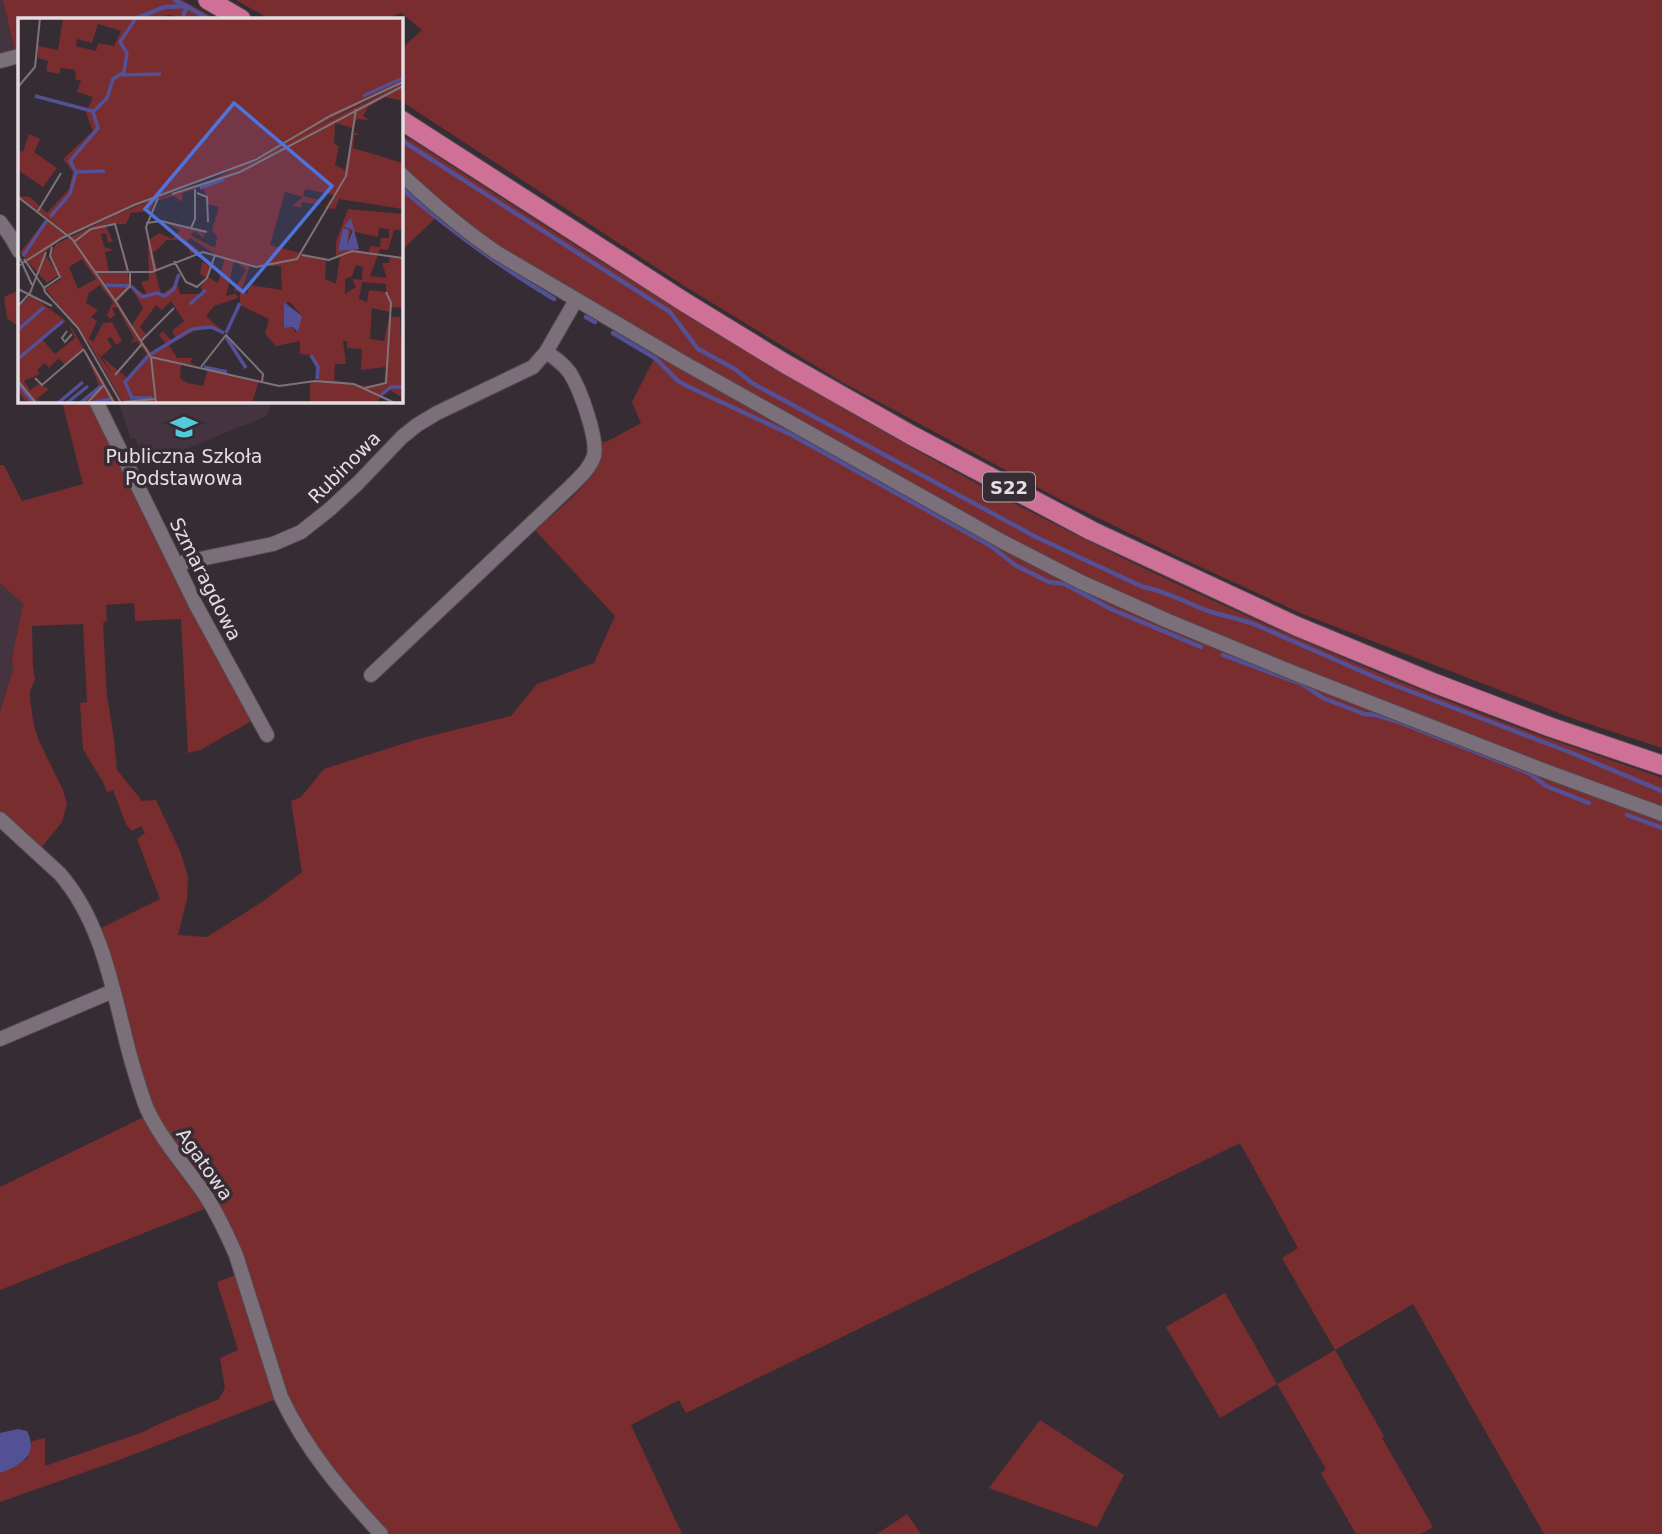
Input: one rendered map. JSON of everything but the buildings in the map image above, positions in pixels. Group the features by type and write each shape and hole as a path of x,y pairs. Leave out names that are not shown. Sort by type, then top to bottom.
{"highway":[{"path":"208,0 239,18"},
{"name":"S22","path":"402,121 784,363 911,435 1092,531 1284,621 1409,673 1550,727 1662,765"}],"street":[{"path":"0,61 18,56"},
{"path":"402,175 476,239 576,300 1003,542 1082,582 1180,626 1540,769 1662,814"},
{"path":"0,222 18,249"},
{"name":"Rubinowa","path":"176,564 273,544 300,532 330,509 417,425 533,367 546,352 576,300"},
{"path":"371,675 589,467 595,447 592,428 572,377 546,352"},
{"name":"Szmaragdowa","path":"96,402 196,605 267,735"},
{"name":"Agatowa","path":"0,819 52,866 85,909 105,961 147,1109 164,1139 212,1206 229,1238 289,1414 331,1479 381,1534"},
{"path":"0,1039 113,992"}],"shaded area":[{"path":"0,0 3,0 16,57 0,61"},
{"path":"3,0 182,0 214,18 169,15 154,18 18,18 16,57"},
{"path":"236,0 1662,0 1662,748 1577,720 1305,615 1061,500 840,381 686,287 402,102 402,48 422,30 401,13 388,18 267,18"},
{"path":"402,136 631,281 781,372 1010,501 1189,589 1372,670 1516,727 1662,778 1662,1534 1544,1534 1413,1304 1335,1350 1282,1258 1298,1248 1240,1143 686,1413 679,1400 631,1425 682,1534 381,1534 281,1397 122,1459 0,1502 0,1473 27,1459 32,1441 45,1438 45,1466 143,1432 219,1399 225,1388 220,1358 238,1350 217,1282 241,1273 212,1206 0,1290 0,1187 150,1114 95,931 160,899 137,839 145,833 141,826 132,831 126,824 113,790 107,792 83,749 80,703 87,702 83,624 32,626 35,679 30,700 39,741 67,804 62,822 37,853 0,819 0,712 13,669 12,657 23,604 0,583 0,465 4,465 22,501 83,484 62,402 97,402 257,718 200,750 188,753 181,619 135,621 134,603 106,605 107,621 103,623 107,700 117,770 142,801 156,800 180,851 188,876 187,899 178,935 207,937 262,902 302,872 291,801 301,797 324,769 418,739 511,716 537,684 594,663 615,616 535,530 588,480 600,455 602,442 641,423 632,402 659,349 442,212 402,250"},
{"path":"18,290 18,326 7,318 4,297"},
{"name":"Publiczna Szkoła Podstawowa","path":"118,402 272,402 267,416 146,465 135,438 131,439"},
{"path":"0,583 23,603 12,657 13,669 0,712"},
{"path":"1225,1293 1277,1384 1220,1418 1166,1327"},
{"path":"1335,1350 1433,1527 1421,1534 1356,1534 1321,1473 1326,1469 1277,1384"},
{"path":"1040,1420 1124,1475 1097,1527 989,1488"},
{"path":"18,1429 27,1431 31,1447 29,1453 21,1463 0,1473 0,1433"},
{"path":"907,1514 921,1534 877,1534"}],"waterway":[{"path":"175,0 207,18"},
{"path":"137,18 165,7 187,6 184,14"},
{"path":"402,141 670,312 698,349 735,369 752,383 1036,537 1143,587 1211,612 1254,624 1386,682 1572,753 1662,791"},
{"path":"402,189 475,246 554,299"},
{"path":"586,317 595,322"},
{"path":"613,333 655,358 678,381 792,435 991,546 1015,565 1049,582 1065,584 1111,609 1201,647"},
{"path":"1223,655 1302,684 1323,698 1364,714 1399,722 1529,773 1546,786 1589,803"},
{"path":"1627,815 1662,828"}],"place":[{"name":"Publiczna Szkoła Podstawowa","path":"184,427"}]}
